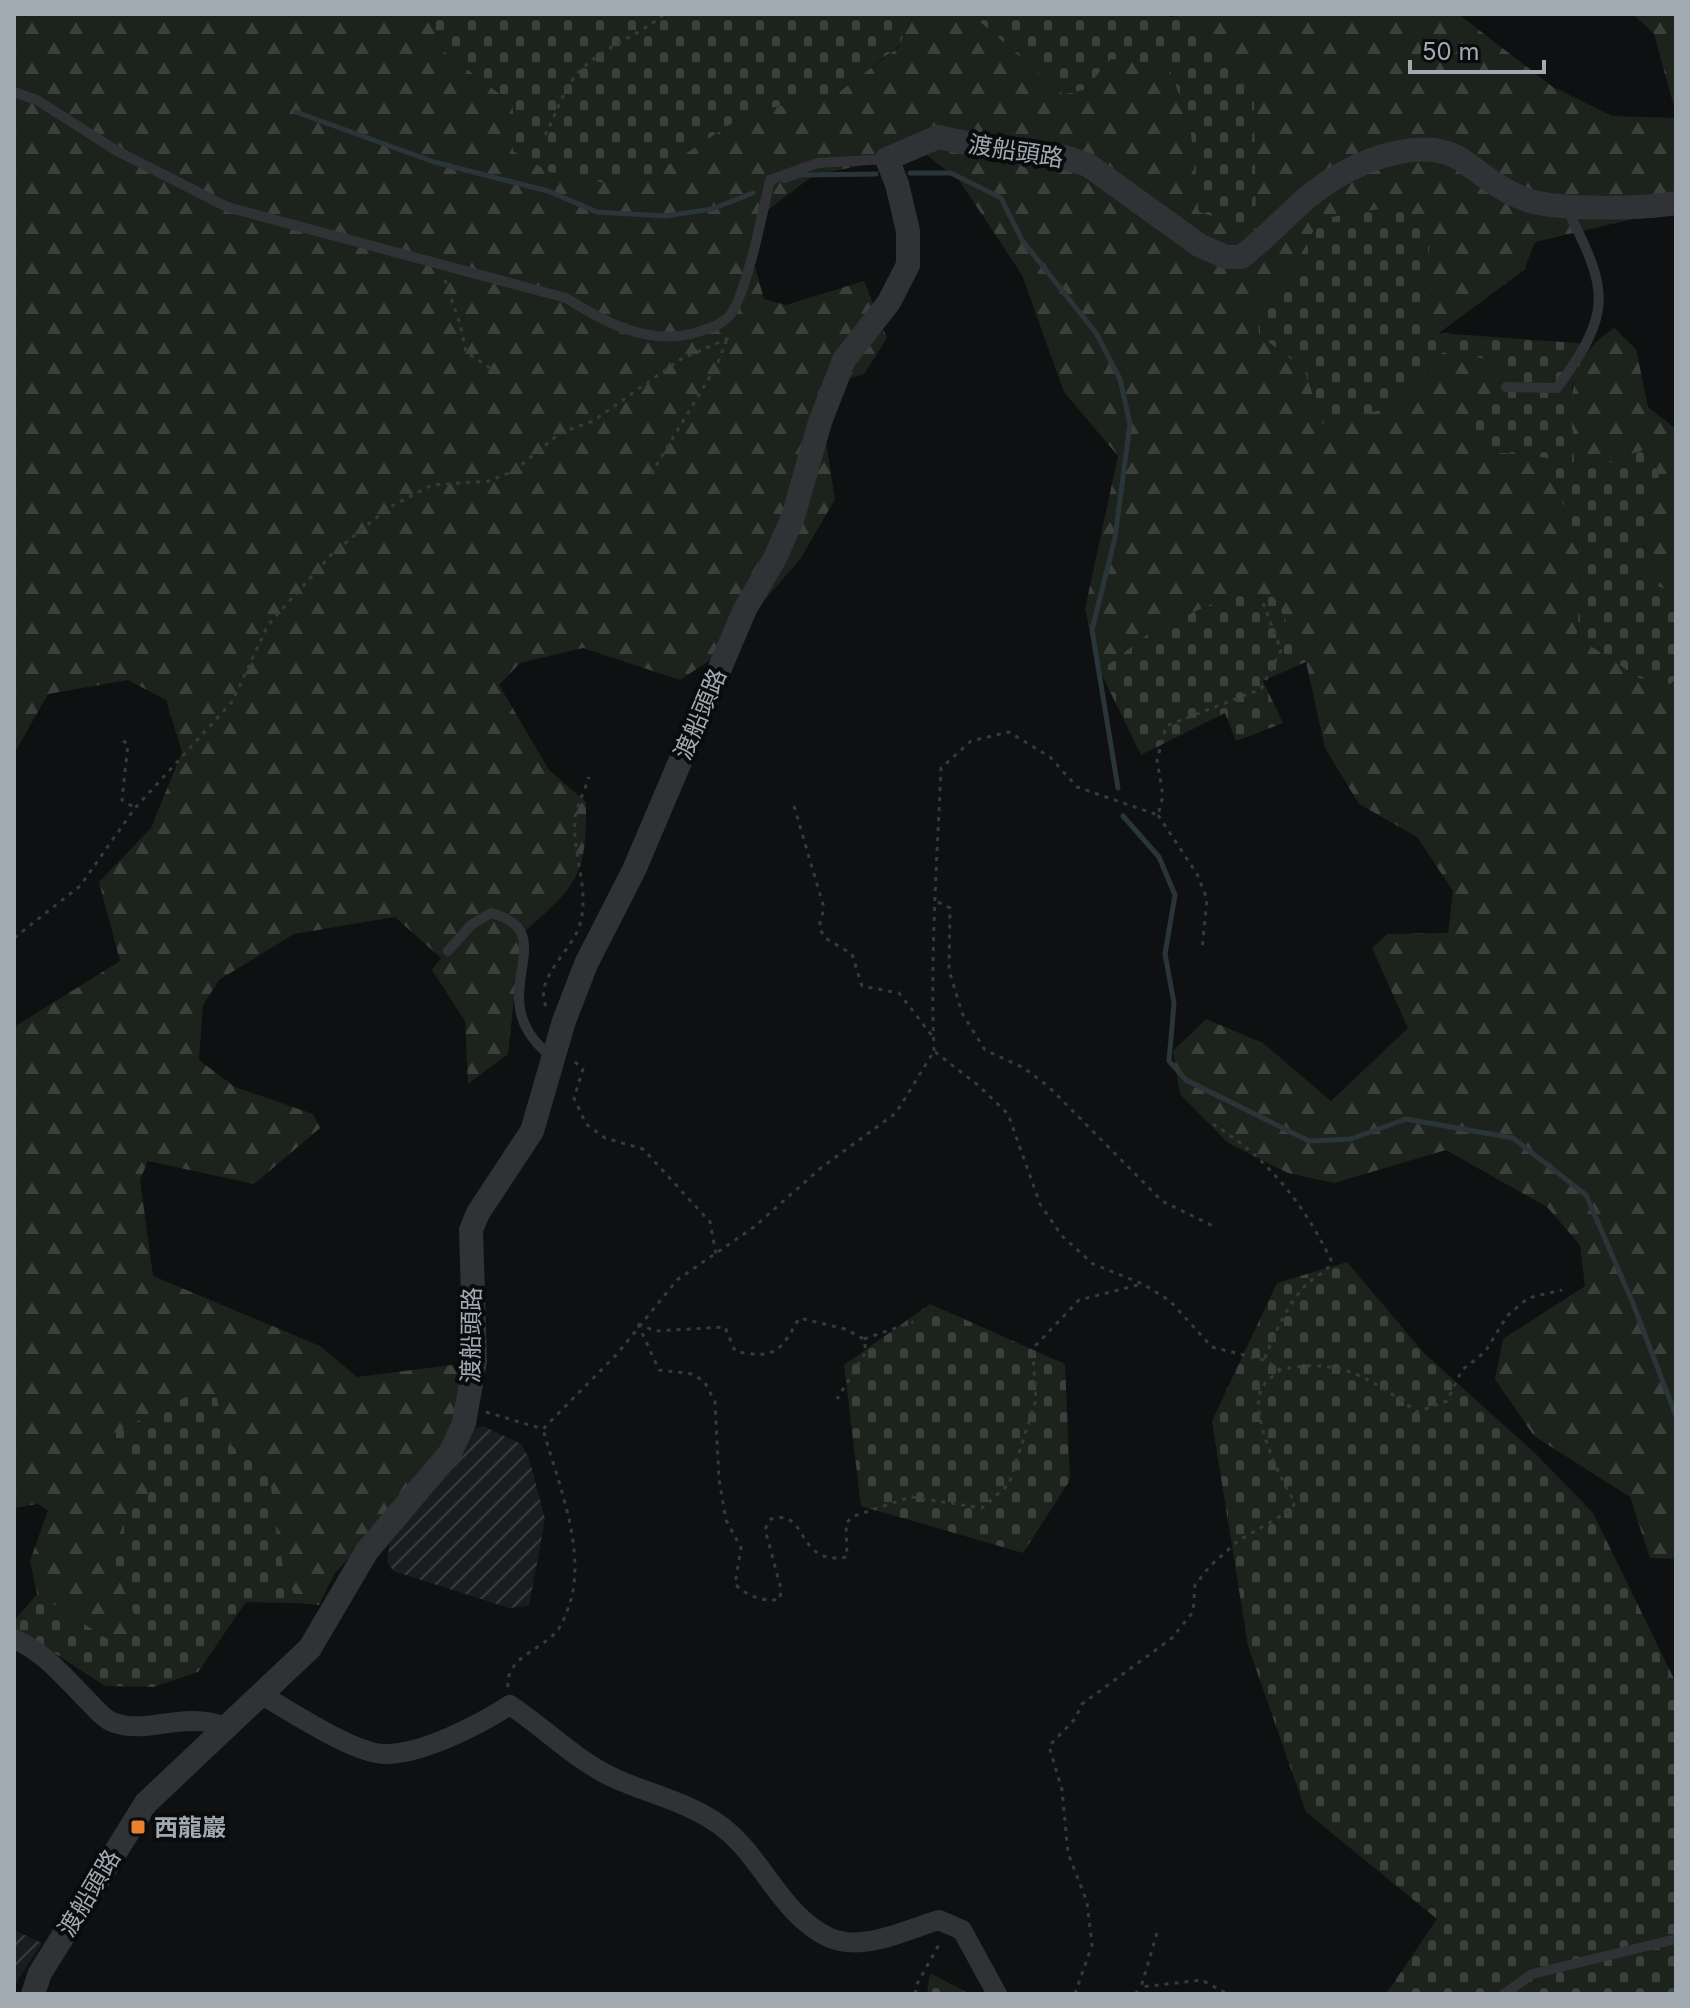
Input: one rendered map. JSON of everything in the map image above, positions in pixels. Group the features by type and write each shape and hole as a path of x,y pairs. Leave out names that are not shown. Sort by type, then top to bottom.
{"street":[{"name":"渡船頭路","path":"33,1994 40,1973 146,1803 310,1648 367,1551 450,1453 464,1423 475,1361 471,1230 478,1213 532,1131 564,1021 586,964 634,870 745,609 774,560 793,517 820,422 844,360 889,302 908,265 908,231 897,184 887,159 938,137 1008,152 1064,157 1088,165 1173,228 1226,257 1241,257 1318,188 1343,173 1391,155 1431,149 1459,158 1505,193 1535,202 1642,209 1676,203"},
{"path":"14,1639 36,1648 108,1720 130,1728 180,1719 208,1720 226,1727"},
{"path":"262,1695 336,1736 382,1754 415,1749 486,1721 510,1705 540,1725 562,1746 612,1777 678,1802 716,1821 741,1844 794,1914 829,1937 855,1945 939,1920 962,1930 997,1994"}],"lane":[{"path":"14,92 37,100 117,151 227,207 338,240 436,262 566,298 603,321 652,337 686,335 716,326 731,315 750,260 770,180 818,163 887,159"},
{"path":"1506,387 1557,388 1587,347 1600,300 1597,277 1595,265 1564,204"},
{"path":"448,951 471,925 491,913 511,918 521,928 524,944 519,1001 523,1021 532,1040 555,1053"},
{"path":"1504,1994 1532,1974 1676,1939"}],"path":[{"path":"545,135 577,75 617,43 646,29 664,14"},
{"path":"436,262 460,324 466,352 496,372"},
{"path":"651,474 717,365 727,339 731,315"},
{"path":"14,938 80,886 135,808 232,702 268,625 331,555 388,508 432,485 489,481 514,471 560,433 593,421 681,359 727,339"},
{"path":"1158,815 1163,796 1157,760 1166,726 1261,689 1274,670 1281,650 1262,600"},
{"path":"543,1429 617,1354 638,1324 677,1280 754,1227 822,1167 896,1113 934,1051 930,953 938,902 941,768 971,741 994,733 1009,732 1050,757 1077,787 1158,815 1197,874 1207,899 1202,950"},
{"path":"123,741 128,744 122,800 135,808"},
{"path":"564,1021 546,1008 542,998 545,985 579,928 584,906 575,817 589,777"},
{"path":"794,806 824,908 819,927 825,938 852,954 862,986 899,993 933,1037"},
{"path":"938,902 950,908 949,970 962,1013 985,1050 1024,1068 1049,1087 1162,1201 1213,1226"},
{"path":"934,1051 1008,1114 1040,1204 1062,1236 1093,1264 1143,1284 1170,1301 1212,1347 1264,1360 1280,1370"},
{"path":"555,1053 583,1069 574,1098 586,1124 605,1138 643,1149 710,1222 716,1254"},
{"path":"1213,1124 1263,1159 1312,1221 1332,1262 1326,1272 1305,1287 1275,1332 1264,1360"},
{"path":"638,1324 659,1370 692,1374 704,1381 715,1402 723,1506 726,1520 741,1548 735,1584 743,1592 772,1601 780,1599 781,1589 765,1529 771,1519 783,1515 791,1519 810,1549 830,1559 847,1557 846,1523 854,1516 911,1497 982,1508 992,1503 1009,1484 1036,1400 1033,1355 1036,1345 1079,1300 1143,1284"},
{"path":"1075,1994 1092,1945 1089,1916 1087,1902 1068,1853 1062,1790 1049,1746 1075,1719 1082,1704 1172,1638 1193,1612 1195,1585 1210,1566 1238,1541 1291,1510 1295,1502 1279,1479 1258,1405 1261,1388 1280,1370 1306,1363 1334,1365 1386,1390 1417,1412 1437,1407 1447,1401 1462,1370 1485,1352 1507,1316 1528,1298 1562,1290"},
{"path":"638,1324 655,1331 725,1327 735,1351 754,1355 774,1353 785,1344 799,1318 845,1329 864,1339 913,1322"},
{"path":"837,1399 866,1352 864,1339"},
{"path":"467,1407 543,1429"},
{"path":"510,1705 507,1678 515,1664 559,1630 573,1591 573,1537 543,1429"},
{"path":"915,1994 917,1984 950,1924"},
{"path":"1135,1994 1141,1987 1157,1933"},
{"path":"1141,1987 1202,1980 1227,1994"}],"shaded area":[{"path":"483,1426 521,1444 529,1458 545,1519 529,1606 509,1608 393,1571 387,1561 391,1534 471,1431"},
{"path":"14,1930 42,1943 14,1986"}],"green space":[{"path":"14,14 429,14 441,49 513,104 657,172 748,113 836,94 899,47 913,14 971,14 1063,94 1084,90 1111,59 1169,67 1190,125 1199,212 1254,101 1193,14 1458,14 1553,87 1612,116 1676,118 1676,209 1535,242 1524,270 1439,333 1422,309 1431,233 1320,219 1291,273 1257,305 1259,335 1304,369 1393,407 1443,352 1499,361 1502,403 1489,451 1547,458 1582,558 1577,637 1670,684 1676,679 1676,1559 1650,1558 1630,1497 1534,1436 1495,1379 1503,1339 1585,1286 1580,1245 1547,1207 1446,1150 1334,1183 1288,1173 1228,1143 1180,1094 1173,1051 1206,1019 1263,1043 1331,1101 1408,1028 1372,948 1388,934 1448,933 1453,891 1417,837 1359,804 1325,748 1306,662 1274,597 1232,595 1152,631 1100,671 1085,609 1118,456 1064,392 1022,275 959,180 924,153 814,175 760,216 753,259 764,299 786,305 864,281 887,338 864,374 841,381 822,418 835,499 801,558 716,656 680,680 583,648 520,663 499,685 549,770 586,802 584,848 575,878 555,904 521,935 508,1054 468,1084 465,1021 432,970 441,958 395,917 294,934 219,980 203,1005 199,1060 235,1087 313,1114 320,1128 254,1184 148,1161 140,1180 153,1276 320,1346 357,1377 452,1365 466,1383 437,1466 335,1573 319,1605 298,1603 284,1573 269,1476 226,1441 217,1398 143,1473 148,1494 110,1558 138,1623 120,1648 37,1594 30,1561 48,1510 38,1504 14,1508 14,1027 120,961 99,882 151,828 182,752 166,700 128,680 48,694 14,754"},
{"path":"429,14 913,14 899,46 836,94 748,113 657,172 610,184 550,172 513,151 513,104 441,49"},
{"path":"971,14 1165,14 1170,17 1193,14 1254,101 1256,230 1199,212 1190,125 1169,67 1111,59 1084,90 1063,94"},
{"path":"1633,14 1676,14 1676,114 1654,34"},
{"path":"1397,206 1431,233 1422,309 1439,333 1591,344 1572,386 1574,462 1588,469 1649,448 1659,476 1643,538 1652,584 1676,594 1676,679 1670,684 1639,678 1577,637 1582,558 1547,458 1489,451 1466,433 1471,404 1502,403 1499,361 1443,352 1393,407 1323,424 1304,369 1259,335 1257,305 1291,273 1320,219"},
{"path":"1614,328 1636,349 1648,407 1676,429 1676,594 1652,584 1643,538 1659,476 1649,449 1588,469 1574,462 1572,405 1578,371 1585,356"},
{"path":"1232,595 1274,597 1306,662 1263,681 1283,723 1236,741 1225,713 1141,755 1100,671 1152,631"},
{"path":"1347,1262 1424,1353 1535,1453 1593,1513 1676,1683 1676,1994 1386,1994 1437,1919 1306,1812 1248,1646 1212,1421 1277,1283"},
{"path":"930,1304 1065,1364 1070,1480 1023,1553 861,1506 844,1365"},
{"path":"194,1393 217,1398 226,1441 269,1476 284,1573 298,1603 246,1602 198,1672 154,1687 105,1686 36,1641 14,1634 14,1621 37,1594 120,1647 138,1623 110,1558 130,1508 148,1494 143,1473 104,1438"},
{"path":"930,1973 970,1994 927,1994"}],"waterway":[{"path":"296,112 434,162 548,191 597,212 666,216 712,209 753,193"},
{"path":"910,173 951,173 1001,198 1022,240 1096,333 1120,379 1130,424 1115,538 1092,630 1118,788"},
{"path":"784,181 801,175 876,174"},
{"path":"1123,816 1159,857 1175,895 1165,954 1174,1003 1169,1061 1186,1080 1309,1141 1351,1139 1406,1119 1513,1138 1586,1195 1632,1301 1676,1416"}],"place":[{"name":"西龍巖","path":"138,1827"}]}
